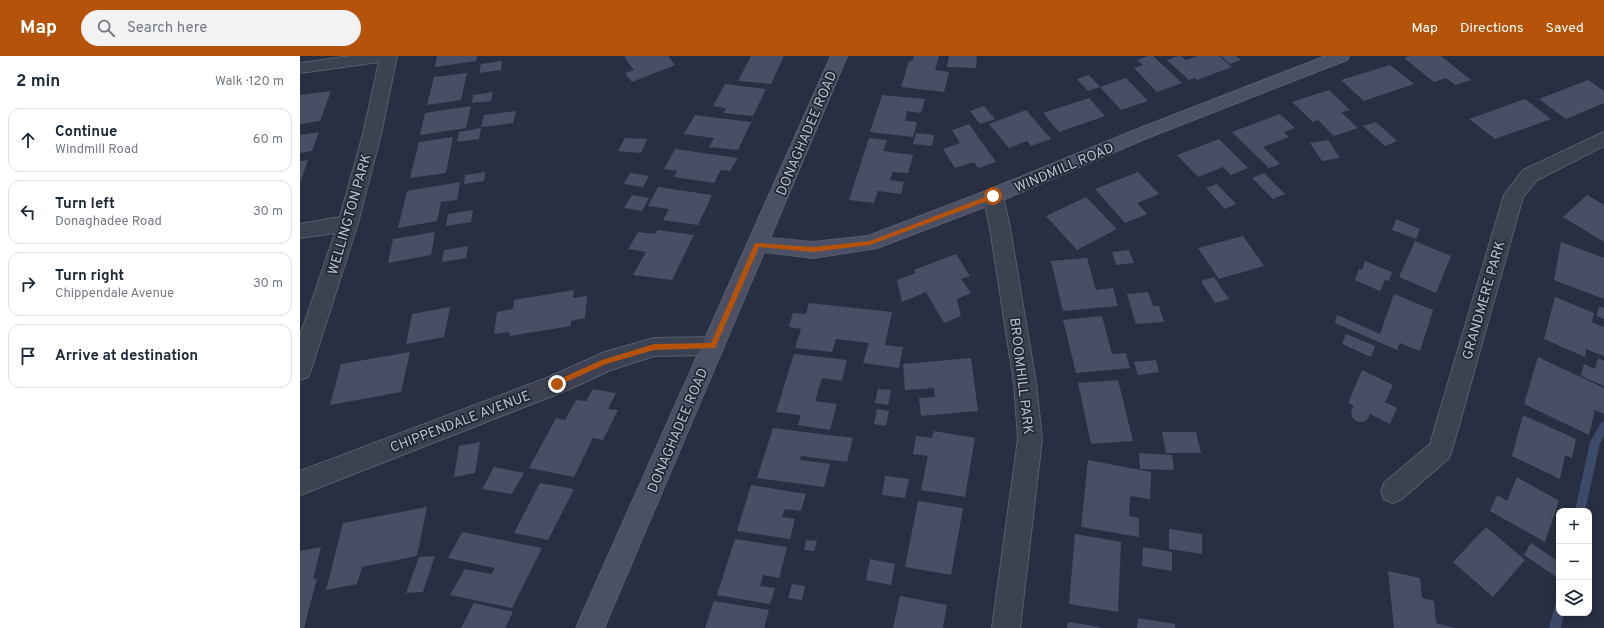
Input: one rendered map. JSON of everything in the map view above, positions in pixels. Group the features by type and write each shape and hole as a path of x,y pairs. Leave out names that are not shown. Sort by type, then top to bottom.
{"street":[{"path":"300,68 389,56"},
{"name":"WELLINGTON PARK","path":"300,370 348,223 372,134 389,56"},
{"name":"DONAGHADEE ROAD","path":"590,628 839,56"},
{"name":"WINDMILL ROAD","path":"757,244 813,250 870,243 993,196 1141,134 1341,56"},
{"name":"GRANDMERE PARK","path":"1393,490 1440,450 1514,195 1530,175 1604,138"},
{"name":"BROOMHILL PARK","path":"993,196 1000,228 1025,383 1030,439 1006,628"},
{"path":"300,231 348,223"},
{"name":"CHIPPENDALE AVENUE","path":"300,483 557,384 605,362 654,347 713,346"}],"building":[{"path":"437,56 477,56 476,61 435,67"},
{"path":"668,56 675,65 632,82 625,73 634,70 624,57"},
{"path":"751,56 784,56 771,84 738,81"},
{"path":"914,56 939,56 935,70 949,72 944,92 901,87 909,61 912,61"},
{"path":"949,56 977,56 976,68 947,67"},
{"path":"1148,56 1153,56 1182,83 1157,92 1134,68 1143,65 1137,60"},
{"path":"1181,56 1186,60 1197,56 1219,56 1232,67 1197,80 1195,78 1189,80 1167,60"},
{"path":"1221,56 1236,56 1241,60 1230,64"},
{"path":"1410,56 1441,56 1471,80 1455,85 1446,78 1434,82 1404,58"},
{"path":"502,61 501,70 479,73 481,64"},
{"path":"1390,65 1414,84 1364,101 1341,80"},
{"path":"467,73 461,100 427,105 434,77"},
{"path":"1089,75 1100,87 1088,91 1077,79"},
{"path":"1126,78 1148,101 1121,110 1100,87"},
{"path":"1588,80 1604,91 1604,103 1566,119 1539,99"},
{"path":"725,84 766,89 753,116 723,113 726,108 713,106"},
{"path":"1329,90 1350,110 1341,112 1358,128 1334,136 1318,120 1313,122 1292,102"},
{"path":"331,91 320,121 300,124 300,95"},
{"path":"493,92 491,101 472,103 473,95"},
{"path":"882,95 925,99 921,113 907,111 905,121 917,122 913,137 870,132"},
{"path":"1089,98 1105,116 1059,132 1043,113"},
{"path":"1525,99 1551,119 1495,139 1469,119"},
{"path":"471,106 466,128 420,135 425,113"},
{"path":"984,106 995,119 980,124 970,111"},
{"path":"1026,110 1051,139 1031,146 1027,141 1009,148 989,124"},
{"path":"516,111 513,123 481,127 484,115"},
{"path":"1280,114 1295,128 1284,132 1289,137 1263,147 1280,164 1269,168 1232,132"},
{"path":"695,115 751,122 738,150 709,147 714,138 684,134"},
{"path":"1376,122 1397,141 1385,146 1363,126"},
{"path":"969,124 996,162 978,168 974,162 955,168 943,149 960,143 952,130"},
{"path":"481,128 479,139 457,142 459,132"},
{"path":"319,132 312,151 300,153 300,135"},
{"path":"916,133 934,135 932,146 913,144"},
{"path":"453,137 446,173 410,178 419,142"},
{"path":"625,138 647,139 641,153 618,151"},
{"path":"869,138 887,140 883,151 913,155 908,173 893,172 890,180 904,182 901,194 878,191 874,203 849,200"},
{"path":"1219,139 1248,168 1231,175 1223,167 1198,177 1177,155"},
{"path":"1328,140 1340,158 1322,161 1310,143"},
{"path":"675,149 738,158 730,171 721,170 714,183 674,177 677,171 664,169"},
{"path":"308,160 300,183 300,161"},
{"path":"485,172 484,181 464,184 465,175"},
{"path":"1138,172 1159,194 1137,203 1147,214 1125,223 1095,189"},
{"path":"630,173 649,176 643,187 624,184"},
{"path":"1264,173 1285,194 1273,199 1252,178"},
{"path":"460,182 457,200 441,202 437,221 398,228 407,191"},
{"path":"1217,184 1236,204 1225,209 1206,188"},
{"path":"658,187 712,195 698,225 663,220 669,209 648,206"},
{"path":"632,195 649,198 642,211 624,208"},
{"path":"1587,195 1604,205 1604,242 1563,217"},
{"path":"1086,197 1117,229 1077,250 1046,216"},
{"path":"473,210 471,222 446,226 448,214"},
{"path":"1396,219 1420,229 1416,239 1392,230"},
{"path":"658,230 694,235 672,280 633,275 646,252 628,249 638,232 655,234"},
{"path":"435,232 431,255 388,263 393,239"},
{"path":"1243,236 1264,266 1219,279 1198,248"},
{"path":"1415,241 1451,256 1436,293 1399,277"},
{"path":"1561,242 1604,258 1604,299 1554,280"},
{"path":"468,246 466,258 442,262 444,250"},
{"path":"1129,250 1134,263 1116,265 1112,252"},
{"path":"956,254 970,276 961,279 971,293 957,299 961,316 944,323 926,292 902,302 897,280 916,273 914,270"},
{"path":"1087,258 1096,290 1113,288 1118,306 1063,311 1051,261"},
{"path":"1365,261 1392,272 1389,281 1385,280 1380,291 1355,280 1359,269 1362,270"},
{"path":"1214,277 1229,299 1215,303 1201,281"},
{"path":"574,290 573,298 587,296 585,318 571,321 571,326 509,336 510,332 494,334 497,312 513,309 514,300"},
{"path":"1148,292 1153,306 1159,306 1164,322 1136,324 1127,294"},
{"path":"1394,294 1433,310 1420,351 1400,343 1397,350 1335,323 1337,315 1380,334"},
{"path":"1555,297 1594,313 1592,322 1604,327 1604,356 1586,349 1585,357 1544,339"},
{"path":"809,303 892,312 885,345 903,347 899,368 863,363 869,343 836,339 832,352 795,348 801,329 789,327 793,313 806,314"},
{"path":"1599,306 1604,308 1604,319 1597,316"},
{"path":"450,307 444,337 406,344 412,314"},
{"path":"1102,316 1112,354 1126,353 1130,368 1076,373 1063,320"},
{"path":"1346,334 1375,346 1371,357 1342,344"},
{"path":"410,352 401,392 330,405 341,364"},
{"path":"794,354 847,360 842,381 822,378 815,401 837,404 830,430 798,425 801,415 776,412"},
{"path":"1538,357 1604,388 1604,414 1595,410 1589,435 1524,404"},
{"path":"971,358 978,411 921,416 919,398 935,397 934,388 905,390 903,364"},
{"path":"1598,358 1604,361 1604,386 1581,376 1584,364 1595,369"},
{"path":"1156,360 1159,372 1138,375 1134,362"},
{"path":"1362,370 1393,385 1385,402 1397,408 1390,424 1370,414 1367,420 1363,422 1356,421 1352,417 1351,412 1354,406 1348,403"},
{"path":"1118,380 1133,441 1091,444 1078,383"},
{"path":"593,389 616,393 608,409 618,410 603,440 593,438 574,477 529,468 556,418 565,420 576,400 586,401"},
{"path":"878,389 891,390 888,405 875,403"},
{"path":"877,409 889,411 886,426 874,424"},
{"path":"1523,415 1576,439 1572,458 1565,455 1560,479 1512,456"},
{"path":"773,428 853,438 847,462 801,456 800,460 830,464 824,487 757,478"},
{"path":"934,431 975,438 965,497 921,490 928,456 913,454 916,436 932,438"},
{"path":"1162,432 1196,432 1201,453 1166,453"},
{"path":"480,442 475,473 454,477 459,446"},
{"path":"1139,453 1172,455 1174,470 1140,469"},
{"path":"1088,460 1151,472 1150,499 1130,496 1129,516 1139,518 1139,537 1081,527"},
{"path":"494,467 524,473 512,494 482,489"},
{"path":"885,476 909,479 905,498 882,495"},
{"path":"1517,477 1559,501 1545,542 1490,511 1497,495 1507,501"},
{"path":"540,483 574,489 548,540 514,533"},
{"path":"751,485 806,494 801,511 785,509 782,517 795,519 790,539 737,531"},
{"path":"918,501 963,508 951,575 905,567"},
{"path":"427,507 417,556 362,567 357,584 326,590 343,523"},
{"path":"1486,527 1525,560 1493,597 1453,562"},
{"path":"1169,529 1202,534 1202,554 1169,549"},
{"path":"462,532 542,548 512,608 450,595 465,569 491,574 495,568 448,558"},
{"path":"1075,534 1121,542 1118,612 1069,604"},
{"path":"735,539 787,547 779,578 763,575 760,586 775,588 770,604 717,595"},
{"path":"806,540 817,541 814,551 804,550"},
{"path":"1531,543 1556,560 1556,577 1524,555"},
{"path":"321,547 313,579 317,578 304,628 300,628 300,551"},
{"path":"1143,547 1172,552 1172,571 1142,566"},
{"path":"435,556 423,592 406,593 419,557"},
{"path":"870,559 895,564 891,585 866,580"},
{"path":"1388,571 1420,578 1422,598 1434,601 1436,623 1454,628 1394,628"},
{"path":"792,584 805,586 802,600 788,598"},
{"path":"900,596 947,605 943,628 893,628"},
{"path":"714,601 769,610 764,628 705,628"},
{"path":"474,603 513,612 505,628 461,628"},
{"path":"1138,618 1175,624 1175,628 1137,628"},
{"path":"1068,622 1100,627 1067,628"}],"waterway":[{"path":"1581,508 1595,442 1604,426"},
{"path":"1555,628 1558,616"}],"route":[{"path":"557,384 605,362 654,347 713,346 757,244 813,250 841,248 870,243 993,196"}]}
